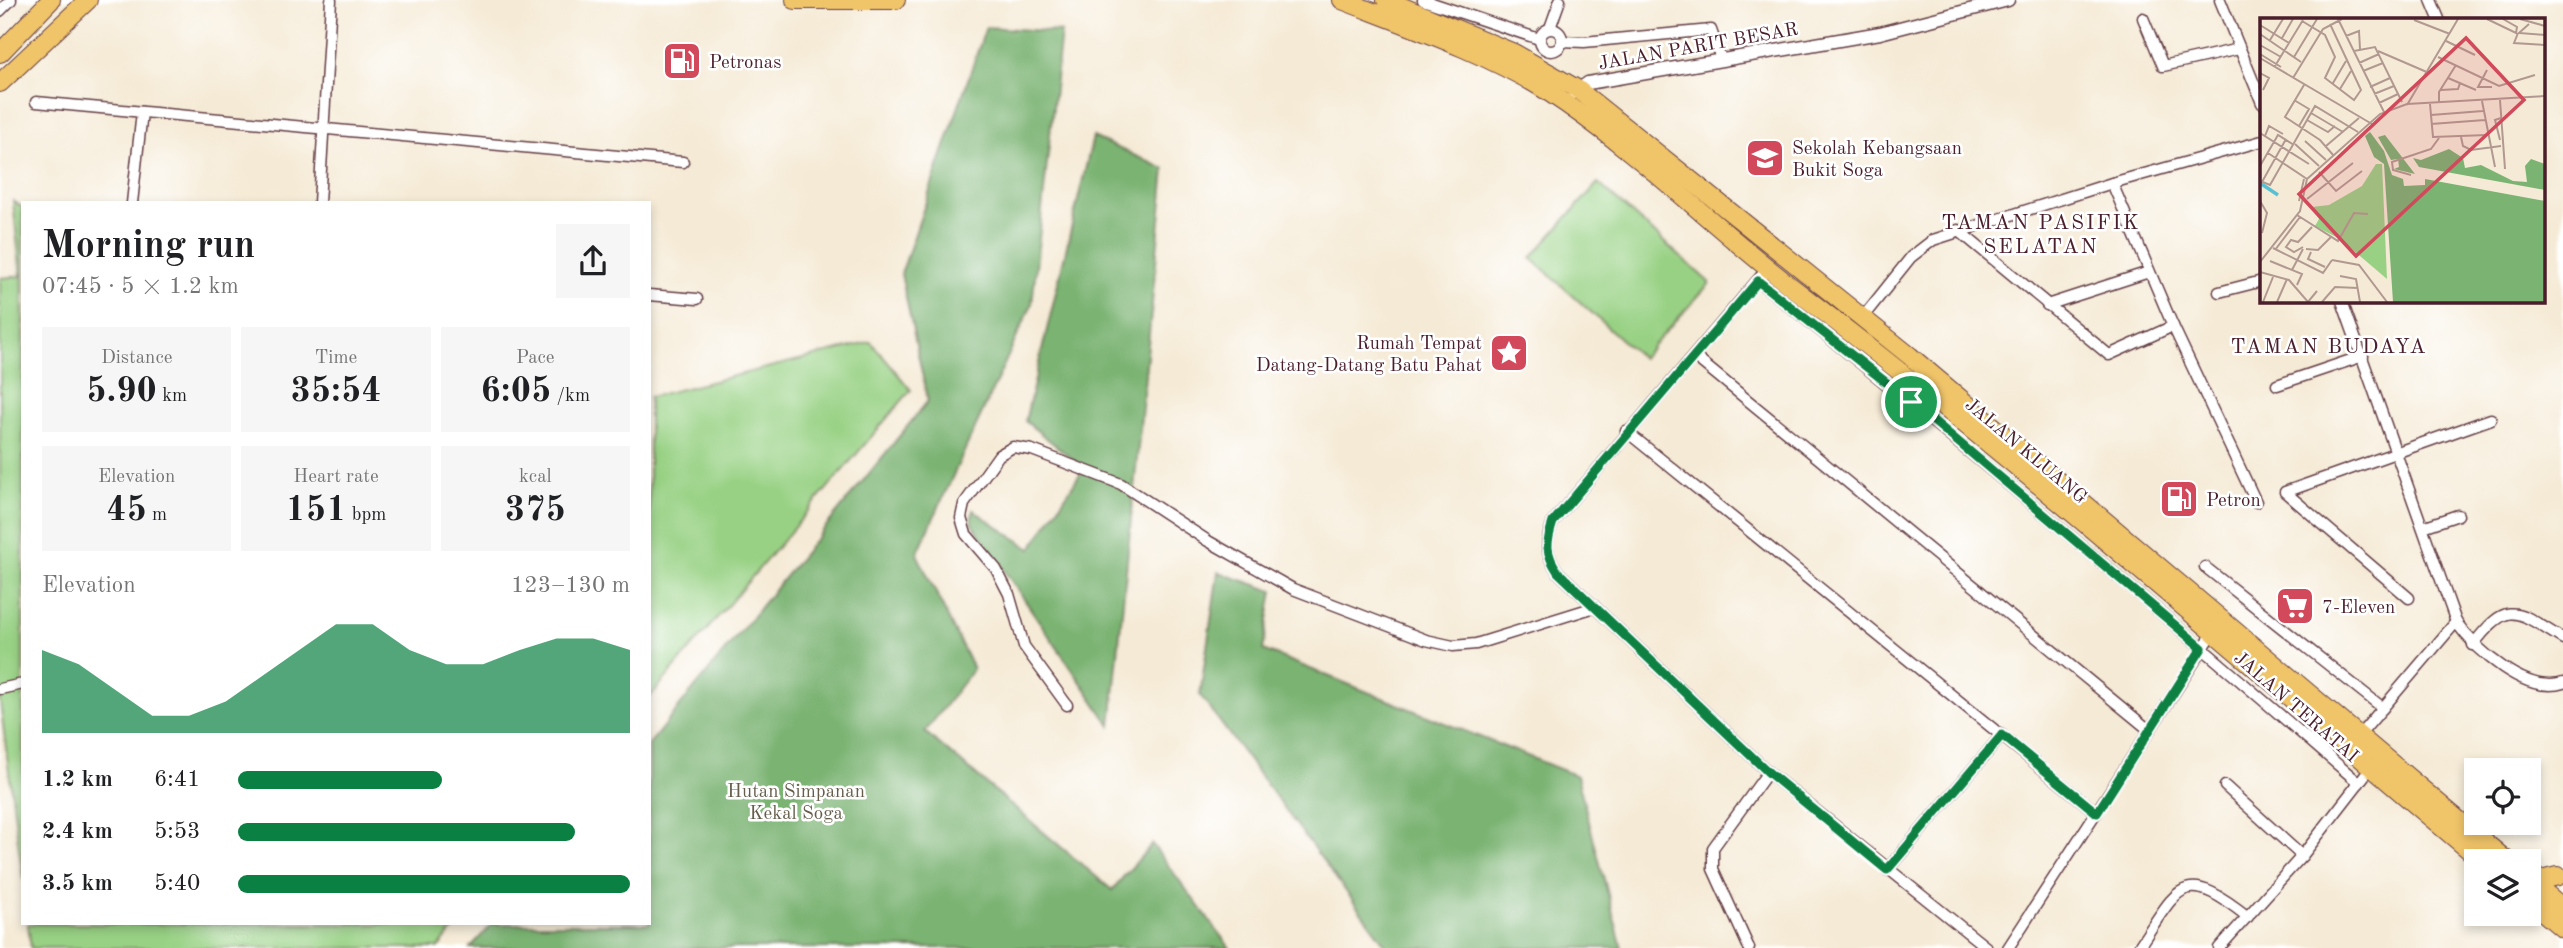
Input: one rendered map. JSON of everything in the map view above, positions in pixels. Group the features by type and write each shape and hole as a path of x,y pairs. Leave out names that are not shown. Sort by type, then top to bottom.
{"highway":[{"path":"0,53 51,0"},
{"path":"0,83 88,0"},
{"path":"795,0 896,0"},
{"name":"JALAN KLUANG","path":"1342,0 1515,74 1568,106 1763,274 1899,368 2033,496 2208,640 2371,767 2468,849"},
{"name":"JALAN KLUANG","path":"1386,0 1514,53 1577,89 1753,232 1863,317 2119,530 2358,737 2493,849"},
{"path":"1753,232 1767,251 1763,274"},
{"path":"2541,880 2561,873"},
{"path":"2548,902 2563,929"}],"street":[{"path":"0,11 10,0"},
{"path":"319,201 331,0"},
{"path":"1423,0 1539,39"},
{"path":"1550,28 1560,0"},
{"name":"JALAN PARIT BESAR","path":"1568,106 1577,89 1588,83 1868,36 2008,0"},
{"path":"2220,0 2260,98"},
{"path":"2431,0 2439,18"},
{"path":"2143,18 2163,66 2239,48"},
{"path":"1550,28 1560,34 1562,41 1558,48 1548,50 1541,46 1539,39 1544,30 1550,28"},
{"path":"1562,41 1584,42 1711,30 1721,59"},
{"path":"36,102 682,162"},
{"path":"132,201 142,112"},
{"path":"1863,317 1911,257 1933,240 2112,183 2260,142"},
{"path":"2112,183 2173,326 2256,502"},
{"path":"1958,230 2113,356 2173,326"},
{"path":"2047,305 2149,272"},
{"path":"1763,274 1695,357 1626,431 1553,522 1546,541 1548,557 1558,572 1768,772 1987,948"},
{"path":"2219,292 2260,282"},
{"path":"651,295 697,299"},
{"path":"2343,303 2456,622 2473,645 2515,675 2550,687 2563,683"},
{"path":"2277,385 2363,356"},
{"path":"1695,357 2148,729"},
{"path":"2409,598 2285,492 2491,419"},
{"path":"1626,431 2097,813"},
{"path":"1067,705 1024,646 1009,594 996,569 967,534 961,518 964,504 999,454 1013,447 1032,450 1121,484 1208,541 1293,589 1426,640 1453,646 1476,644 1595,607"},
{"path":"2423,527 2458,515"},
{"path":"2205,567 2383,708"},
{"path":"2473,645 2492,619 2512,612 2521,614 2563,639"},
{"path":"2358,737 2456,622"},
{"path":"2008,948 2208,640"},
{"name":"JALAN TERATAI","path":"2208,640 2359,783"},
{"path":"0,689 21,684"},
{"path":"1887,870 2002,735"},
{"path":"2219,948 2302,856 2371,767"},
{"path":"1749,948 1733,918 1713,869 1713,848 1768,772"},
{"path":"2225,786 2302,856"},
{"path":"2548,902 2561,873"},
{"path":"2138,948 2178,891 2196,886 2219,894 2248,918"}],"green space":[{"name":"Hutan Simpanan Kekal Soga","path":"986,27 1061,32 1032,304 917,554 973,669 925,732 1112,890 1152,844 1230,948 470,948 491,925 651,925 651,742 928,401 901,274"},
{"path":"1093,137 1165,169 1111,726 971,522 973,510 1031,549 1084,468 1025,421"},
{"path":"1598,183 1710,283 1642,358 1531,258"},
{"path":"13,201 21,207 21,276"},
{"path":"21,276 21,865 0,702 0,278"},
{"path":"871,342 911,390 651,696 651,397"},
{"path":"1218,572 1273,591 1263,650 1577,776 1622,948 1388,948 1200,695"},
{"path":"28,925 457,925 438,948 31,948"}],"place":[{"name":"Petronas","path":"682,61"},
{"name":"Sekolah Kebangsaan Bukit Soga","path":"1765,158"},
{"name":"Rumah Tempat Datang-Datang Batu Pahat","path":"1509,353"},
{"name":"Petron","path":"2179,499"},
{"name":"7-Eleven","path":"2295,606"}],"district":[{"name":"TAMAN PASIFIK SELATAN","path":"2041,234"},
{"name":"TAMAN BUDAYA","path":"2329,346"}],"route":[{"path":"1758,281 1911,402 2097,556 2202,648 2097,813 2002,735 1887,870 1768,772 1709,718 1558,572 1548,557 1546,541 1553,522 1626,431 1695,357 1758,281"}]}
